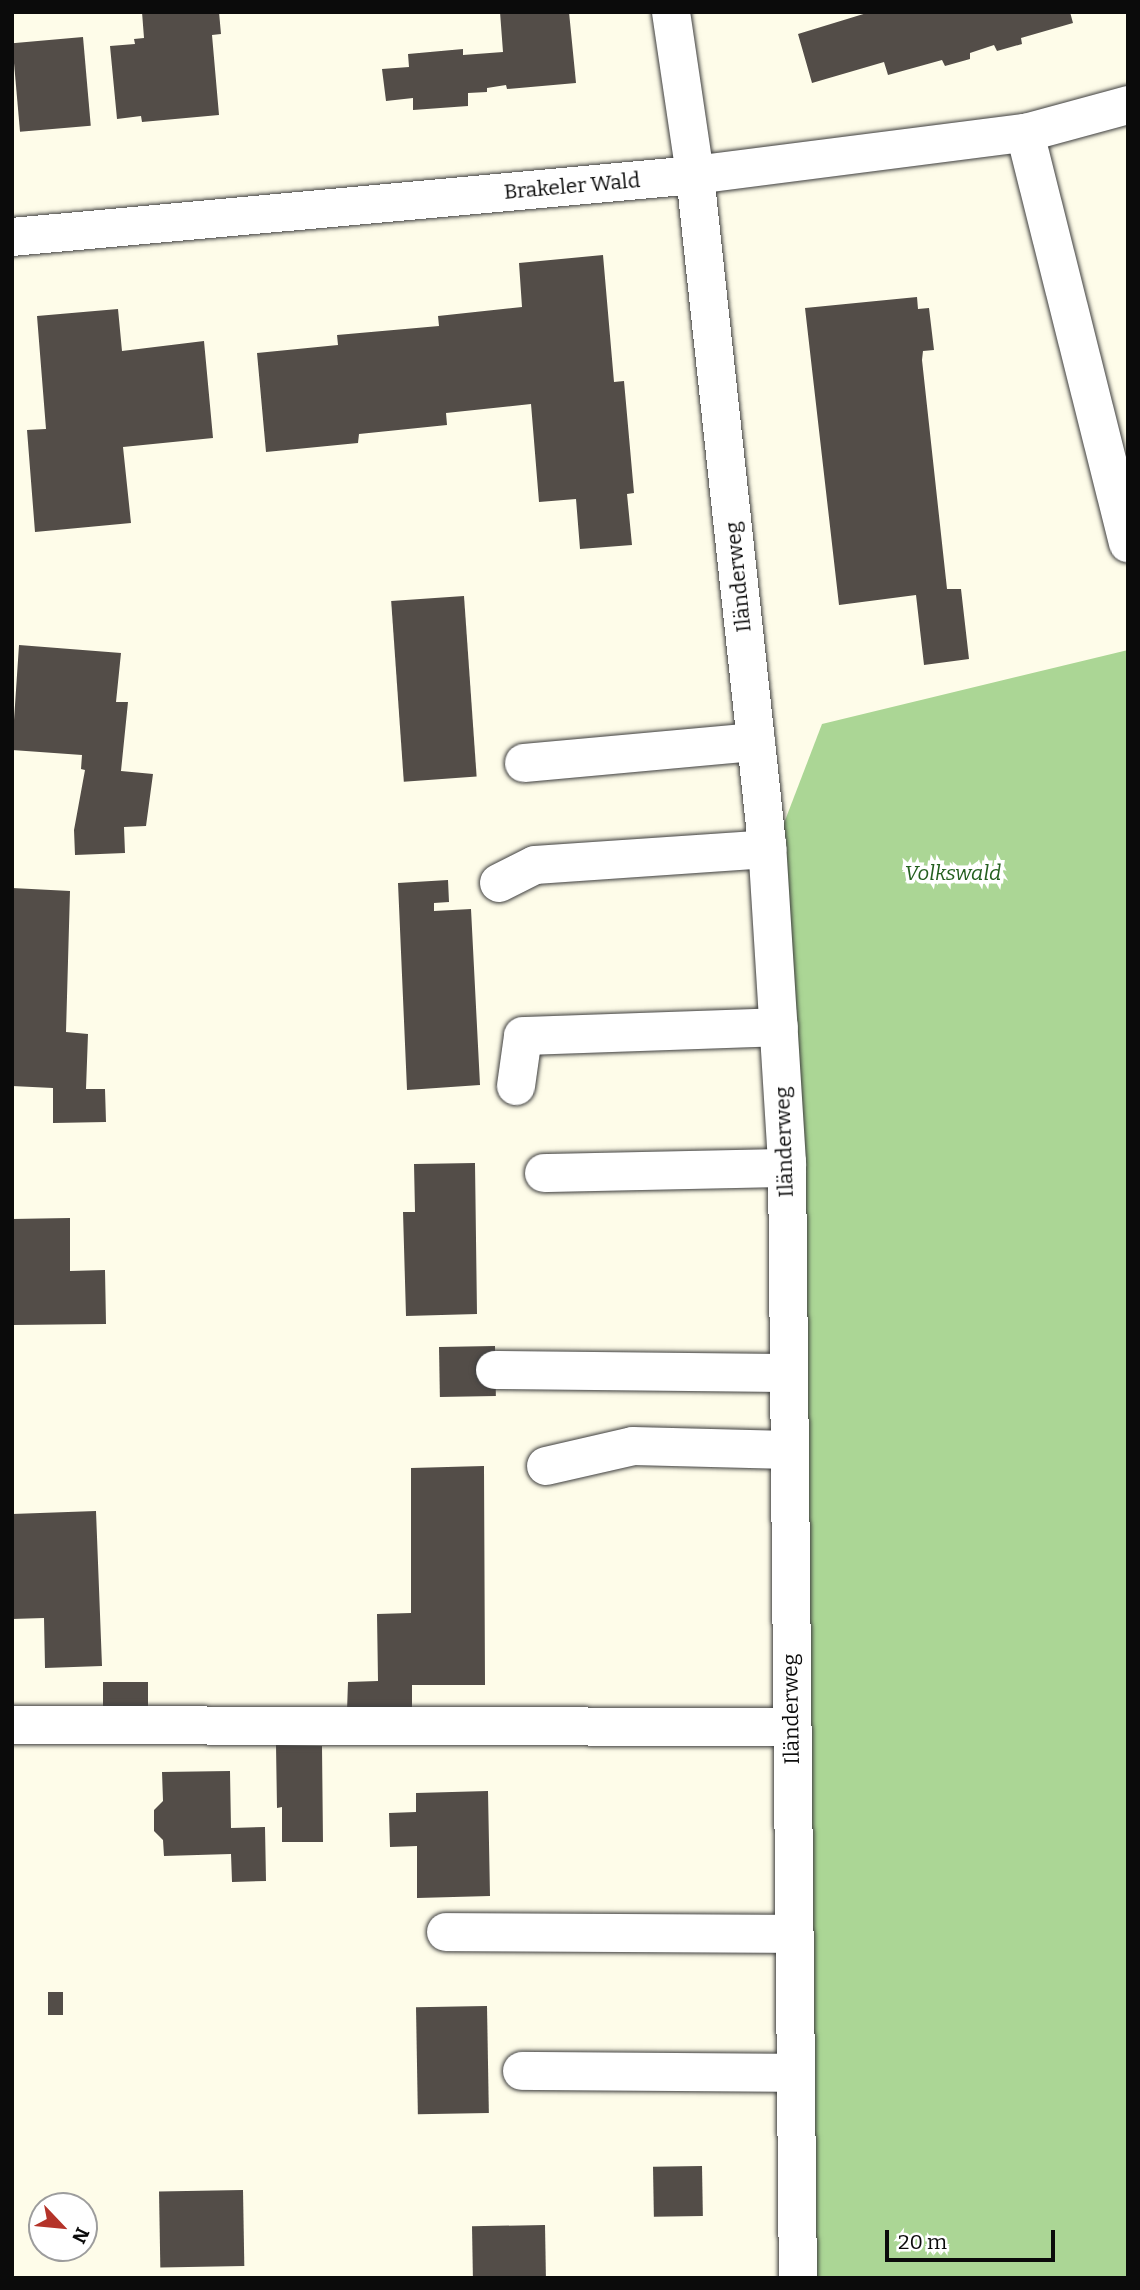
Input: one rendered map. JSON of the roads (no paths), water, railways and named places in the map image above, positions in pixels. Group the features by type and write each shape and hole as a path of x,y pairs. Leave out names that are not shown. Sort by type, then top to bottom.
{"street":[{"name":"Iländerweg","path":"671,12 695,175 767,849 787,1168 798,2278"},
{"name":"Brakeler Wald","path":"12,237 695,175 1025,133 1128,105"},
{"path":"1025,133 1128,543"},
{"path":"524,764 756,743"},
{"path":"499,883 534,865 767,849"},
{"path":"516,1086 523,1036 779,1027"},
{"path":"544,1173 787,1168"},
{"path":"495,1370 788,1373"},
{"path":"546,1466 633,1446 789,1450"},
{"path":"12,1725 791,1727"},
{"path":"446,1932 794,1934"},
{"path":"522,2071 796,2073"}],"park label":[{"name":"Volkswald","path":"953,873"}]}
